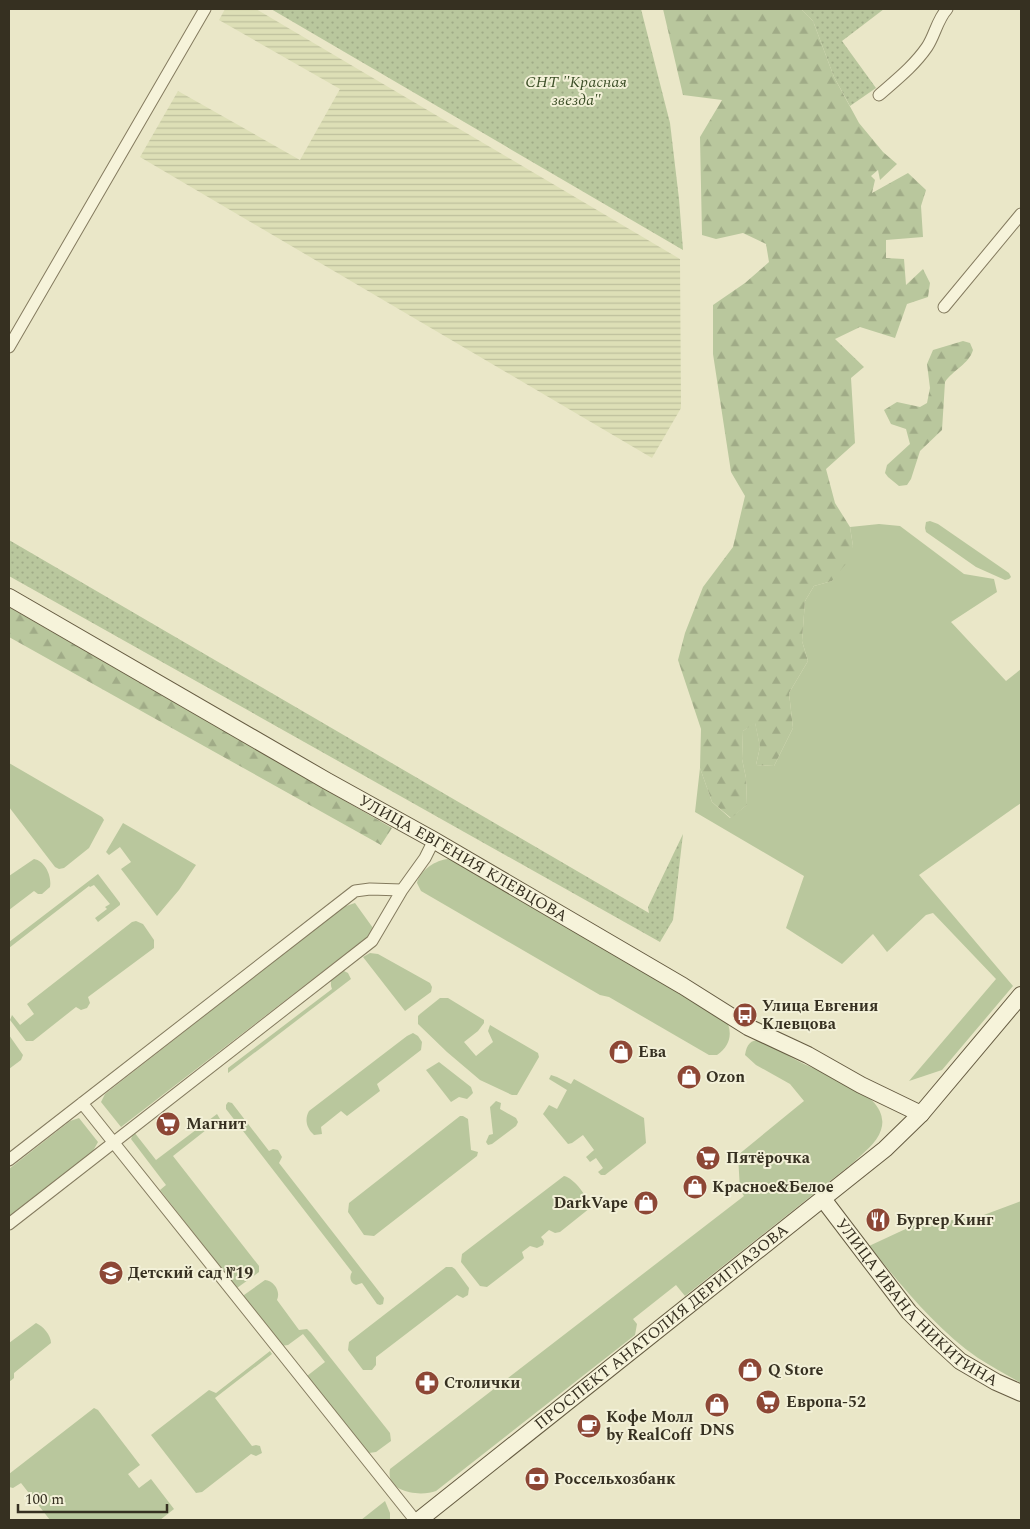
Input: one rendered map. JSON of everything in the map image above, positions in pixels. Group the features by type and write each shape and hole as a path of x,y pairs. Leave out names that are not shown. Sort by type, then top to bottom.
{"main road":[{"name":"УЛИЦА ЕВГЕНИЯ КЛЕВЦОВА","path":"9,597 327,781 434,840 748,1027 808,1055 862,1085 921,1114"},
{"name":"ПРОСПЕКТ АНАТОЛИЯ ДЕРИГЛАЗОВА","path":"419,1520 868,1164 921,1114 1021,995"},
{"name":"УЛИЦА ИВАНА НИКИТИНА","path":"823,1199 909,1312 934,1338 960,1361 1021,1394"}],"street":[{"path":"9,347 205,9"},
{"path":"879,95 908,71 928,46 940,17 947,9"},
{"path":"944,307 1021,214"},
{"path":"9,1224 372,941 434,840"},
{"path":"9,1160 355,891 402,890"},
{"path":"82,1103 415,1520"}],"green space":[{"path":"225,9 256,9 680,259 681,408 652,458 140,157 178,91 300,160 340,89 219,20"},
{"name":"СНТ \"Красная звезда\"","path":"271,9 641,9 670,123 683,250"},
{"path":"663,9 801,9 813,21 834,77 859,123 883,152 897,164 880,180 878,170 871,176 875,180 872,193 908,173 926,190 921,206 923,237 886,240 886,258 904,259 906,285 923,269 930,283 928,297 907,304 895,338 860,327 835,339 864,367 851,378 855,443 826,469 835,503 850,527 853,546 849,560 832,581 814,586 805,601 802,641 808,661 789,693 793,728 774,766 756,765 760,747 755,723 743,731 742,759 746,778 747,805 731,818 712,802 700,768 701,729 678,660 685,633 703,587 733,547 745,496 731,472 713,354 713,305 745,283 769,262 766,244 743,233 716,239 702,235 700,137 722,100 683,95"},
{"path":"801,9 884,9 842,41 876,88 850,106 834,77 813,21"},
{"path":"963,341 970,343 973,350 968,359 945,382 942,430 920,451 911,479 907,485 899,486 885,473 887,465 910,444 906,429 891,424 884,410 897,402 920,407 927,403 930,388 927,364 933,350"},
{"path":"930,521 938,524 1009,573 1011,577 1005,580 976,567 926,532 926,522"},
{"path":"879,524 900,526 964,574 994,579 997,592 951,622 1006,681 1021,669 1021,803 919,875 1013,986 942,1070 909,1081 996,979 933,913 926,915 887,952 873,934 842,964 786,928 804,876 695,812 700,768 712,802 730,818 747,805 746,778 742,759 743,731 755,722 760,747 756,765 774,766 793,728 789,693 808,661 802,641 805,601 814,586 832,581 853,546 850,527"},
{"path":"9,540 649,913 648,907 683,834 673,920 660,942 9,576"},
{"path":"9,607 392,828 381,845 9,637"},
{"path":"9,763 102,817 104,820 89,848 64,868 59,869 55,867 9,807"},
{"path":"123,823 196,865 179,890 157,916 121,869 131,862 120,847 109,855 106,852"},
{"path":"34,859 38,860 47,870 50,878 50,887 42,894 34,891 9,910 9,876"},
{"path":"448,859 454,860 724,1016 730,1032 726,1047 717,1055 709,1055 609,997 600,995 421,891 417,883 421,874 434,864"},
{"path":"98,874 120,905 98,922 95,918 107,909 105,907 110,904 94,885 89,886 9,948 9,942"},
{"path":"355,903 373,928 370,935 121,1127 101,1102 105,1094 343,907"},
{"path":"136,921 143,924 154,940 154,948 88,997 90,1003 87,1008 81,1010 76,1007 33,1041 26,1041 10,1020 12,1015 20,1025 34,1014 27,1004 132,922"},
{"path":"370,953 378,954 430,983 432,987 431,992 405,1011 363,957"},
{"path":"344,971 348,973 351,979 228,1073 228,1068 332,989 333,977"},
{"path":"440,998 448,998 484,1020 478,1031 464,1042 476,1056 493,1042 488,1031 490,1025 538,1053 539,1057 517,1095 512,1095 480,1080 418,1024 418,1016"},
{"path":"413,1033 422,1042 421,1050 377,1084 380,1091 347,1116 341,1111 321,1127 322,1134 314,1135 308,1127 307,1114 309,1111"},
{"path":"9,1035 23,1055 21,1060 9,1069"},
{"path":"761,1040 802,1063 854,1087 867,1096 877,1106 882,1117 881,1130 873,1143 854,1162 685,1296 676,1285 633,1319 637,1324 635,1335 436,1491 414,1493 398,1488 390,1477 390,1469 744,1196 740,1190 738,1155 804,1101 790,1084 756,1065 745,1055 750,1043"},
{"path":"439,1062 471,1087 473,1093 467,1099 459,1097 451,1102 426,1070"},
{"path":"551,1075 571,1084 574,1079 644,1118 646,1143 605,1175 601,1175 598,1172 603,1168 596,1158 590,1162 586,1157 594,1150 583,1135 568,1144 543,1114 549,1105 557,1109 567,1090 549,1079"},
{"path":"496,1101 501,1103 500,1109 516,1118 518,1122 516,1126 488,1145 486,1142 489,1135 493,1134 490,1107"},
{"path":"228,1102 232,1103 269,1151 273,1149 278,1150 282,1157 279,1163 384,1298 383,1304 377,1304 362,1283 356,1285 352,1283 350,1278 352,1272 226,1109"},
{"path":"217,1114 220,1119 173,1156 259,1266 259,1272 237,1288 160,1190 166,1185 131,1139 134,1132 156,1160"},
{"path":"460,1116 468,1119 471,1150 478,1152 477,1156 374,1236 364,1235 348,1212 349,1203"},
{"path":"79,1118 98,1142 93,1151 9,1217 9,1169 70,1121"},
{"path":"564,1176 572,1180 580,1189 587,1199 590,1208 560,1232 555,1233 549,1230 541,1237 544,1241 543,1245 537,1248 530,1246 522,1252 524,1258 522,1260 487,1287 480,1286 461,1262 462,1254"},
{"path":"1021,1201 1021,1383 978,1358 947,1333 920,1306 869,1246 912,1226 981,1216"},
{"path":"446,1267 455,1269 469,1288 468,1295 463,1298 457,1295 376,1357 376,1365 372,1370 363,1370 348,1350 349,1342"},
{"path":"265,1280 271,1282 276,1287 278,1293 277,1300 299,1330 307,1329 311,1333 390,1433 391,1441 376,1452 369,1453 365,1450 307,1376 325,1362 303,1334 288,1345 281,1346 243,1299 244,1295"},
{"path":"36,1323 46,1331 51,1343 14,1373 14,1378 9,1382 9,1343"},
{"path":"270,1351 272,1354 215,1398 252,1446 260,1446 262,1453 256,1456 251,1454 202,1492 196,1493 151,1435 209,1390 216,1393"},
{"path":"94,1408 98,1410 140,1465 128,1474 139,1488 151,1479 174,1509 160,1520 50,1520 21,1483 13,1488 9,1487 9,1474"},
{"path":"385,1501 390,1513 390,1520 361,1520"}],"place":[{"name":"Улица Евгения Клевцова","path":"745,1015"},
{"name":"Ева","path":"621,1052"},
{"name":"Ozon","path":"689,1077"},
{"name":"Магнит","path":"168,1124"},
{"name":"Пятёрочка","path":"708,1158"},
{"name":"Красное&Белое","path":"695,1187"},
{"name":"DarkVape","path":"646,1203"},
{"name":"Бургер Кинг","path":"878,1220"},
{"name":"Детский сад №19","path":"111,1273"},
{"name":"Q Store","path":"750,1370"},
{"name":"Столички","path":"427,1383"},
{"name":"Европа-52","path":"768,1402"},
{"name":"DNS","path":"717,1405"},
{"name":"Кофе Молл by RealCoff","path":"589,1426"},
{"name":"Россельхозбанк","path":"537,1479"}]}
